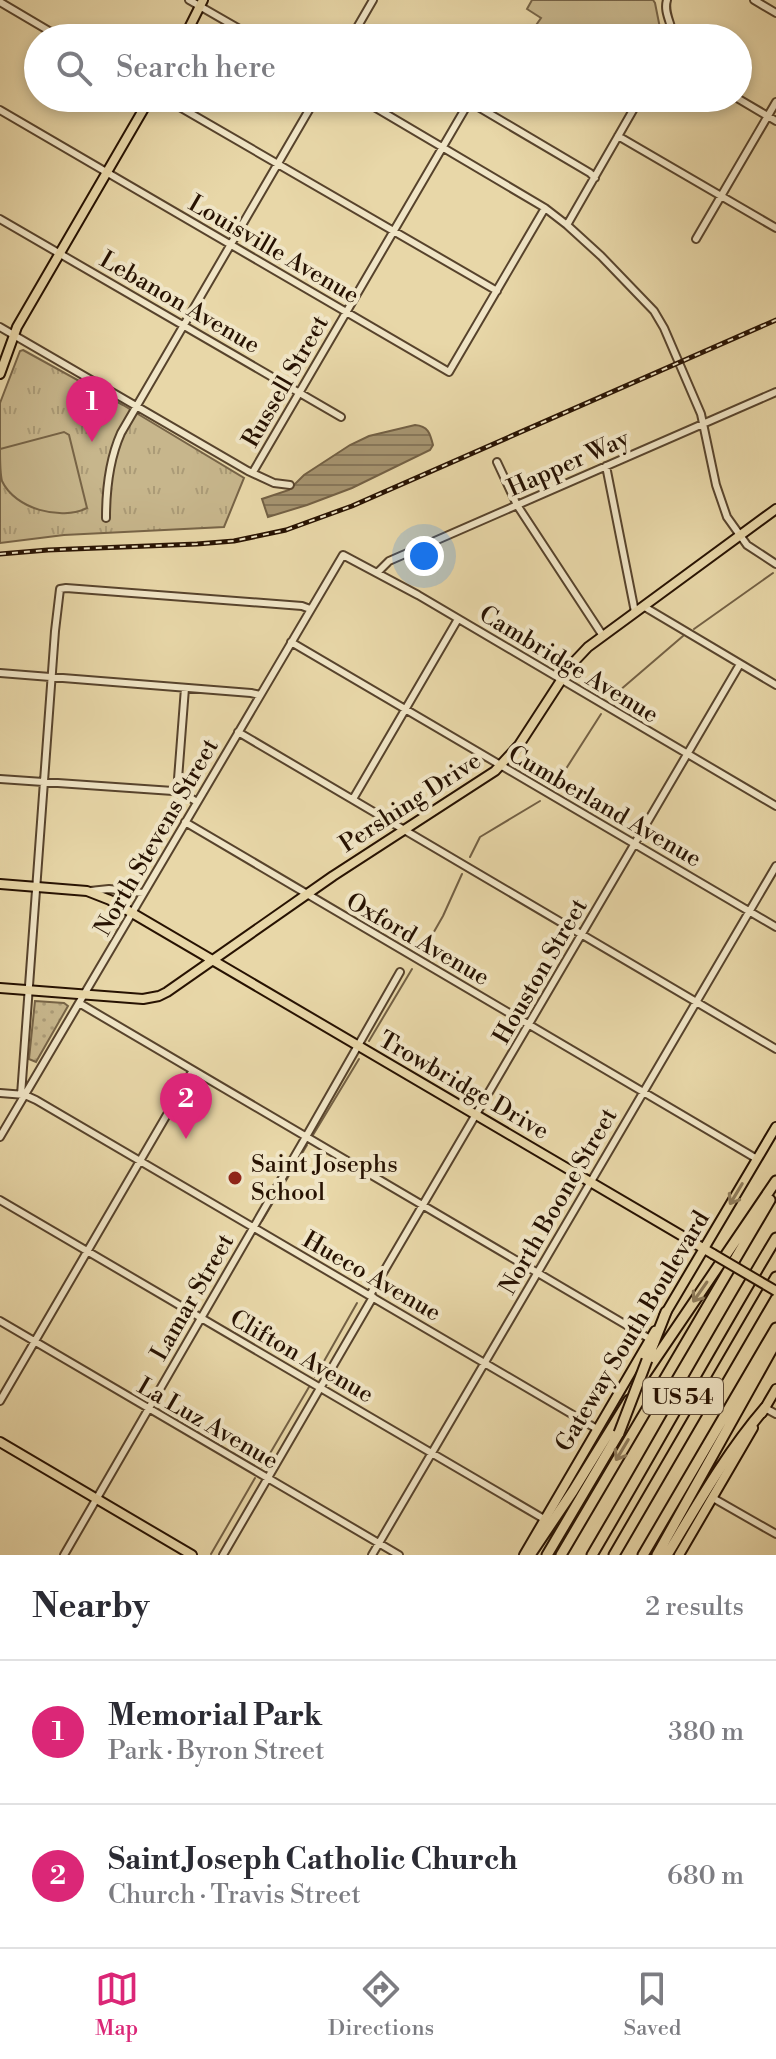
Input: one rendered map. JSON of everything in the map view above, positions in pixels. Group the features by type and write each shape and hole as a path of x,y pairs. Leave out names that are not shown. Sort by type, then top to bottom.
{"highway":[{"path":"530,1555 659,1352 776,1181"},
{"path":"561,1555 776,1190"},
{"name":"US 54","path":"592,1555 776,1238"},
{"name":"US 54","path":"614,1555 776,1277"},
{"path":"737,1344 750,1333 776,1289"},
{"path":"547,1555 619,1433 666,1312"},
{"path":"643,1555 776,1328"},
{"path":"657,1555 776,1342"},
{"path":"667,1555 710,1485 765,1408"}],"main road":[{"path":"191,24 201,3"},
{"path":"0,374 13,335 142,112"},
{"name":"Pershing Drive","path":"0,988 81,999 151,999 167,992 307,894 501,766 519,745 580,655 776,509"},
{"path":"0,884 87,891"},
{"name":"Trowbridge Drive","path":"87,891 110,900 776,1289"},
{"name":"Gateway South Boulevard","path":"524,1555 776,1127"},
{"path":"679,1555 776,1389"},
{"path":"0,1442 192,1555"}],"street":[{"path":"189,0 201,3 233,24"},
{"path":"361,24 373,0"},
{"path":"667,0 666,11 672,24"},
{"path":"754,0 776,13"},
{"path":"0,2 37,24"},
{"path":"696,239 776,102"},
{"path":"752,107 776,121"},
{"name":"Louisville Avenue","path":"0,110 449,372 497,291"},
{"path":"189,112 497,291 545,208"},
{"path":"106,518 108,476 121,433 308,112"},
{"path":"382,112 545,208 645,299 654,311 698,405 727,517 747,545 776,564"},
{"name":"Russell Street","path":"253,472 460,112"},
{"path":"486,112 595,178"},
{"path":"567,225 632,112"},
{"path":"618,136 776,228"},
{"name":"Lebanon Avenue","path":"0,219 341,417"},
{"path":"0,327 253,472 274,483 290,485"},
{"name":"Happer Way","path":"378,572 389,561 776,392"},
{"path":"497,462 517,505 603,636"},
{"path":"606,466 635,612"},
{"name":"Cambridge Avenue","path":"343,555 378,572 776,806"},
{"name":"North Stevens Street","path":"0,1137 343,555"},
{"path":"23,1095 60,589 310,609"},
{"path":"643,606 776,685"},
{"path":"353,799 458,619"},
{"name":"Cumberland Avenue","path":"291,642 776,927"},
{"name":"Houston Street","path":"223,1555 423,1205 740,664"},
{"path":"0,673 260,695"},
{"path":"177,792 185,688"},
{"path":"238,732 776,1049"},
{"path":"0,779 177,792 197,802"},
{"name":"Oxford Avenue","path":"185,822 757,1159"},
{"name":"North Boone Street","path":"372,1555 776,866"},
{"path":"87,891 109,889 143,893"},
{"name":"Lamar Street","path":"64,1555 400,972"},
{"path":"81,999 193,1070 650,1339"},
{"path":"0,1401 193,1070"},
{"name":"Hueco Avenue","path":"0,1093 23,1095 36,1100 597,1429"},
{"name":"Clifton Avenue","path":"0,1200 544,1519"},
{"name":"La Luz Avenue","path":"0,1321 399,1555"},
{"path":"765,1408 776,1414"},
{"path":"713,1498 776,1534"}],"green space":[{"path":"532,0 653,0 659,24 537,24 541,18 527,9"},
{"path":"23,350 123,405 244,478 224,527 64,535 0,543 0,403"},
{"path":"64,432 69,435 87,508 76,512 52,513 28,505 8,491 2,481 0,449"},
{"path":"35,1001 68,1006 36,1062 29,1059"}],"shaded area":[{"path":"415,425 428,431 433,445 430,450 352,488 268,517 262,499 289,490 304,475 350,445 369,436"}],"waterway":[{"path":"694,629 773,573"},
{"path":"612,697 683,636"},
{"path":"555,786 601,714"},
{"path":"470,857 480,837 540,801"},
{"path":"423,951 462,874"},
{"path":"369,1041 412,969"},
{"path":"313,1135 359,1059"},
{"path":"262,1221 307,1145"},
{"path":"315,1377 357,1303"},
{"path":"262,1467 309,1387"},
{"path":"211,1554 255,1478"}],"railway":[{"path":"0,554 234,541 286,530 352,506 776,320"}],"place":[{"name":"Memorial Park","path":"92,442"},
{"name":"Saint Joseph Catholic Church","path":"186,1139"},
{"name":"Saint Josephs School","path":"235,1178"}]}
